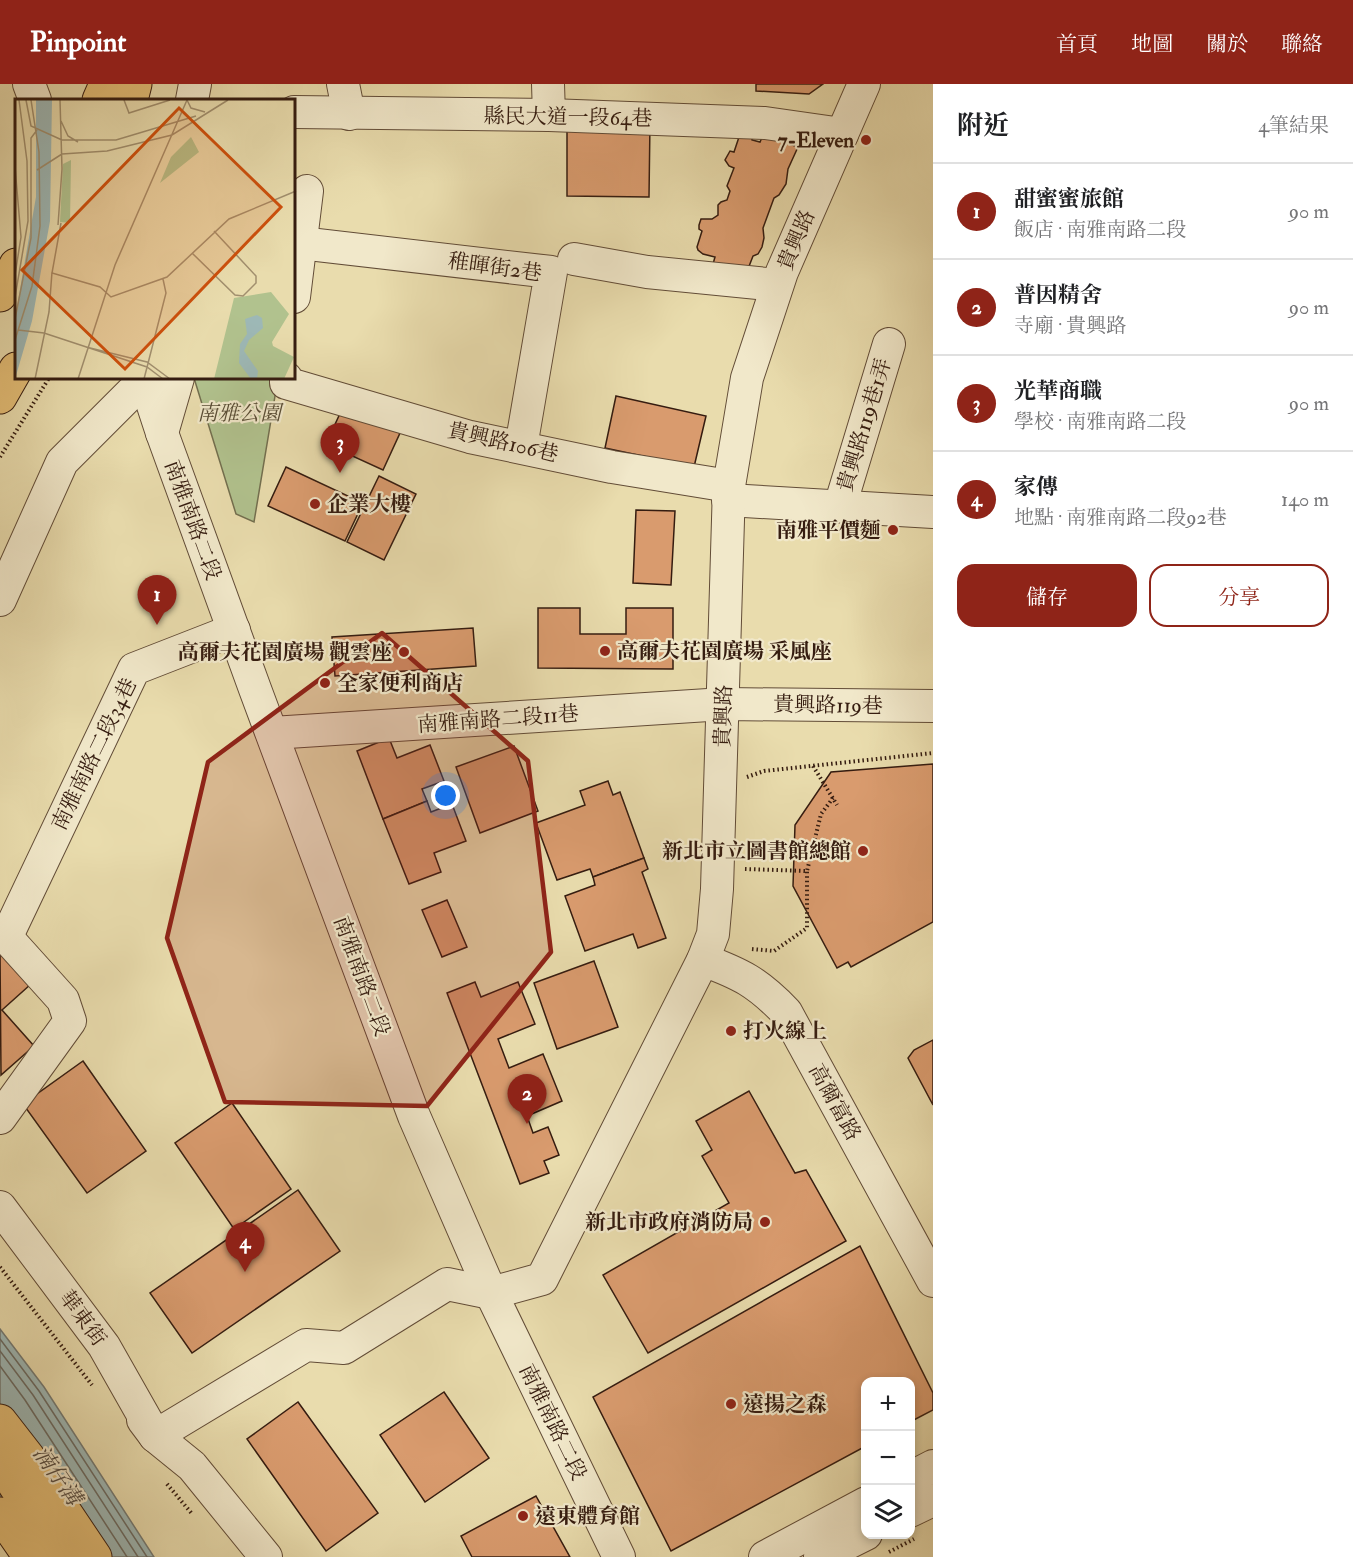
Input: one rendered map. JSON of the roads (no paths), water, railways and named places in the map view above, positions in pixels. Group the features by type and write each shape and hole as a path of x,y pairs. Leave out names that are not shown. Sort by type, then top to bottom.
{"main road":[{"path":"99,99 106,84"},
{"path":"131,99 135,84"},
{"path":"0,295 15,267"},
{"path":"0,397 15,371"},
{"path":"0,1421 28,1457 95,1557"},
{"path":"0,1462 62,1557"},
{"path":"0,1514 30,1557"}],"street":[{"path":"29,84 35,99"},
{"path":"192,99 195,84"},
{"path":"548,84 549,115"},
{"name":"貴興路","path":"491,1293 542,1279 713,934 718,869 724,704 724,616 729,493 747,378 777,285 864,84"},
{"name":"縣民大道一段64巷","path":"296,112 346,99 549,115 765,123 842,134"},
{"path":"296,279 306,191"},
{"name":"稚暉街2巷","path":"300,243 563,266 521,447"},
{"path":"563,266 777,285"},
{"path":"563,266 615,284"},
{"name":"貴興路119巷1弄","path":"842,500 889,344"},
{"path":"0,600 62,462 142,380"},
{"name":"南雅南路二段","path":"145,380 234,630 414,1116 491,1293 619,1557"},
{"path":"162,433 177,380"},
{"name":"貴興路106巷","path":"286,380 286,383 470,437 729,493"},
{"path":"729,493 842,500 933,512"},
{"path":"842,500 933,499"},
{"name":"南雅南路二段34巷","path":"3,933 134,669 234,630"},
{"name":"貴興路119巷","path":"724,704 933,706"},
{"name":"南雅南路二段11巷","path":"272,733 724,704"},
{"path":"0,1118 70,1021 63,1000 3,933"},
{"name":"高爾富路","path":"706,952 767,992 786,1012 933,1281"},
{"name":"華東街","path":"0,1207 104,1346 155,1436"},
{"name":"華東街","path":"0,1230 60,1323 155,1436 192,1466 266,1557"},
{"path":"155,1436 306,1345 344,1348 447,1284 491,1293"},
{"path":"915,1475 933,1466"},
{"path":"915,1522 933,1500"},
{"path":"765,1557 861,1506"},
{"path":"820,1557 877,1543"}],"water":[{"name":"湳仔溝","path":"0,1329 44,1387 154,1557 16,1557 0,1534"}],"place":[{"name":"7-Eleven","path":"866,140"},
{"name":"光華商職","path":"340,473"},
{"name":"企業大樓","path":"315,504"},
{"name":"南雅平價麵","path":"893,530"},
{"name":"甜蜜蜜旅館","path":"157,625"},
{"name":"高爾夫花園廣場 采風座","path":"605,651"},
{"name":"高爾夫花園廣場 觀雲座","path":"404,652"},
{"name":"全家便利商店","path":"325,683"},
{"name":"新北市立圖書館總館","path":"863,851"},
{"name":"打火線上","path":"731,1031"},
{"name":"普因精舍","path":"527,1124"},
{"name":"新北市政府消防局","path":"765,1222"},
{"name":"家傳","path":"245,1272"},
{"name":"遠揚之森","path":"731,1404"},
{"name":"遠東體育館","path":"523,1516"}],"park label":[{"name":"南雅公園","path":"239,413"}]}
